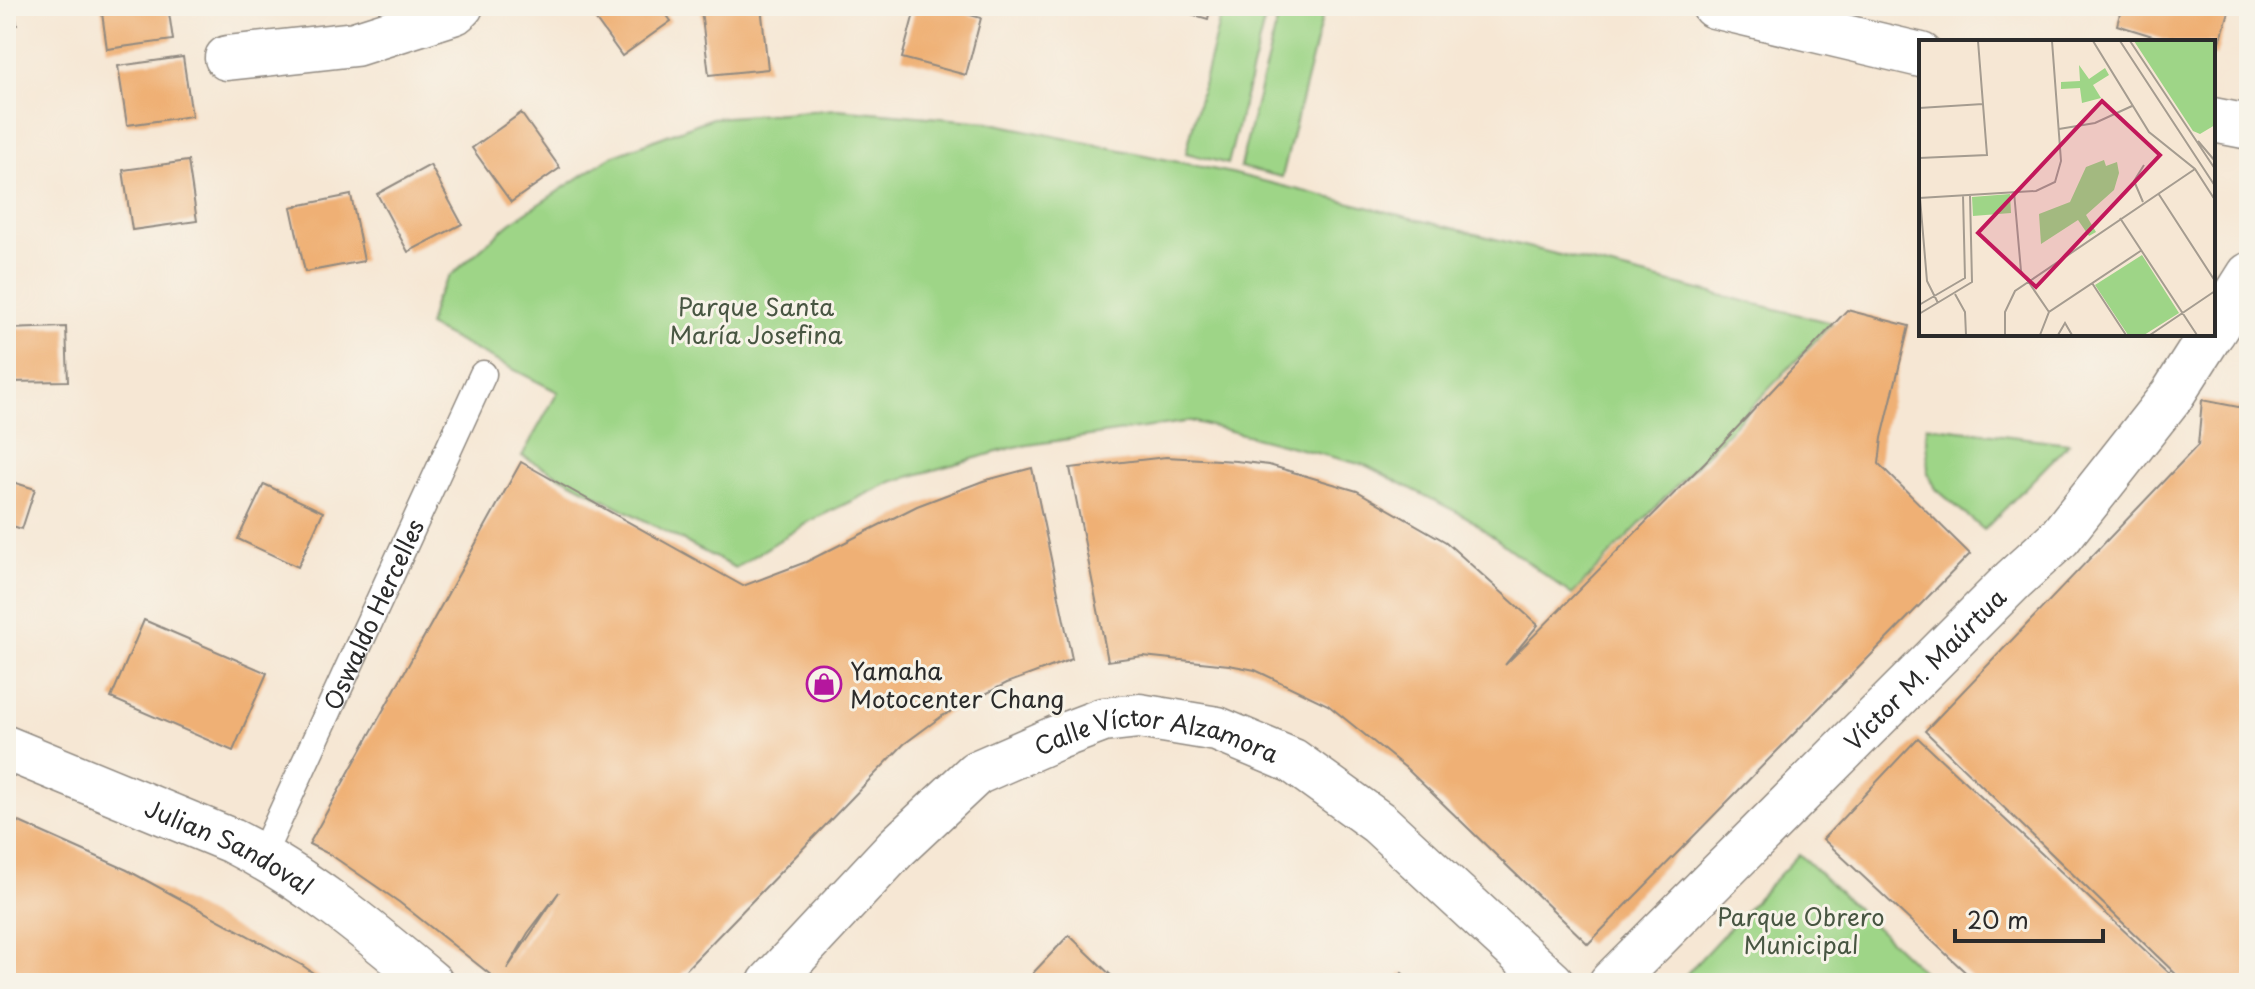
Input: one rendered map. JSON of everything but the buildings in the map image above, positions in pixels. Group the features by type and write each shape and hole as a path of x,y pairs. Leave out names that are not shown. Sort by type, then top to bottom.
{"street":[{"path":"227,58 355,44 455,12 461,6"},
{"path":"1714,6 1919,55"},
{"path":"2215,120 2249,127"},
{"name":"Víctor M. Maúrtua","path":"2215,328 2249,275"},
{"name":"Víctor M. Maúrtua","path":"1611,983 2013,580 2060,537 2172,395 2210,336"},
{"name":"Calle Víctor Alzamora","path":"770,983 896,848 976,773 1103,720 1139,716 1217,729 1293,761 1379,823 1552,983"},
{"name":"Julian Sandoval","path":"6,748 262,856 341,908 431,983"}],"lane":[{"name":"Oswaldo Hercelles","path":"262,856 483,374"}],"green space":[{"path":"1223,6 1268,6 1228,164 1186,153"},
{"path":"1281,6 1325,6 1282,177 1240,167"},
{"name":"Parque Santa María Josefina","path":"837,109 987,122 1231,173 1832,323 1572,595 1465,516 1367,466 1191,421 1015,447 891,482 812,520 735,568 522,456 558,392 428,326 435,300 449,277 510,223 612,156 712,118"},
{"path":"1926,426 2069,443 1984,530 1936,489 1928,473"},
{"name":"Parque Obrero Municipal","path":"1799,854 1935,983 1678,983"}],"place":[{"name":"Yamaha Motocenter Chang","path":"824,684"}]}
